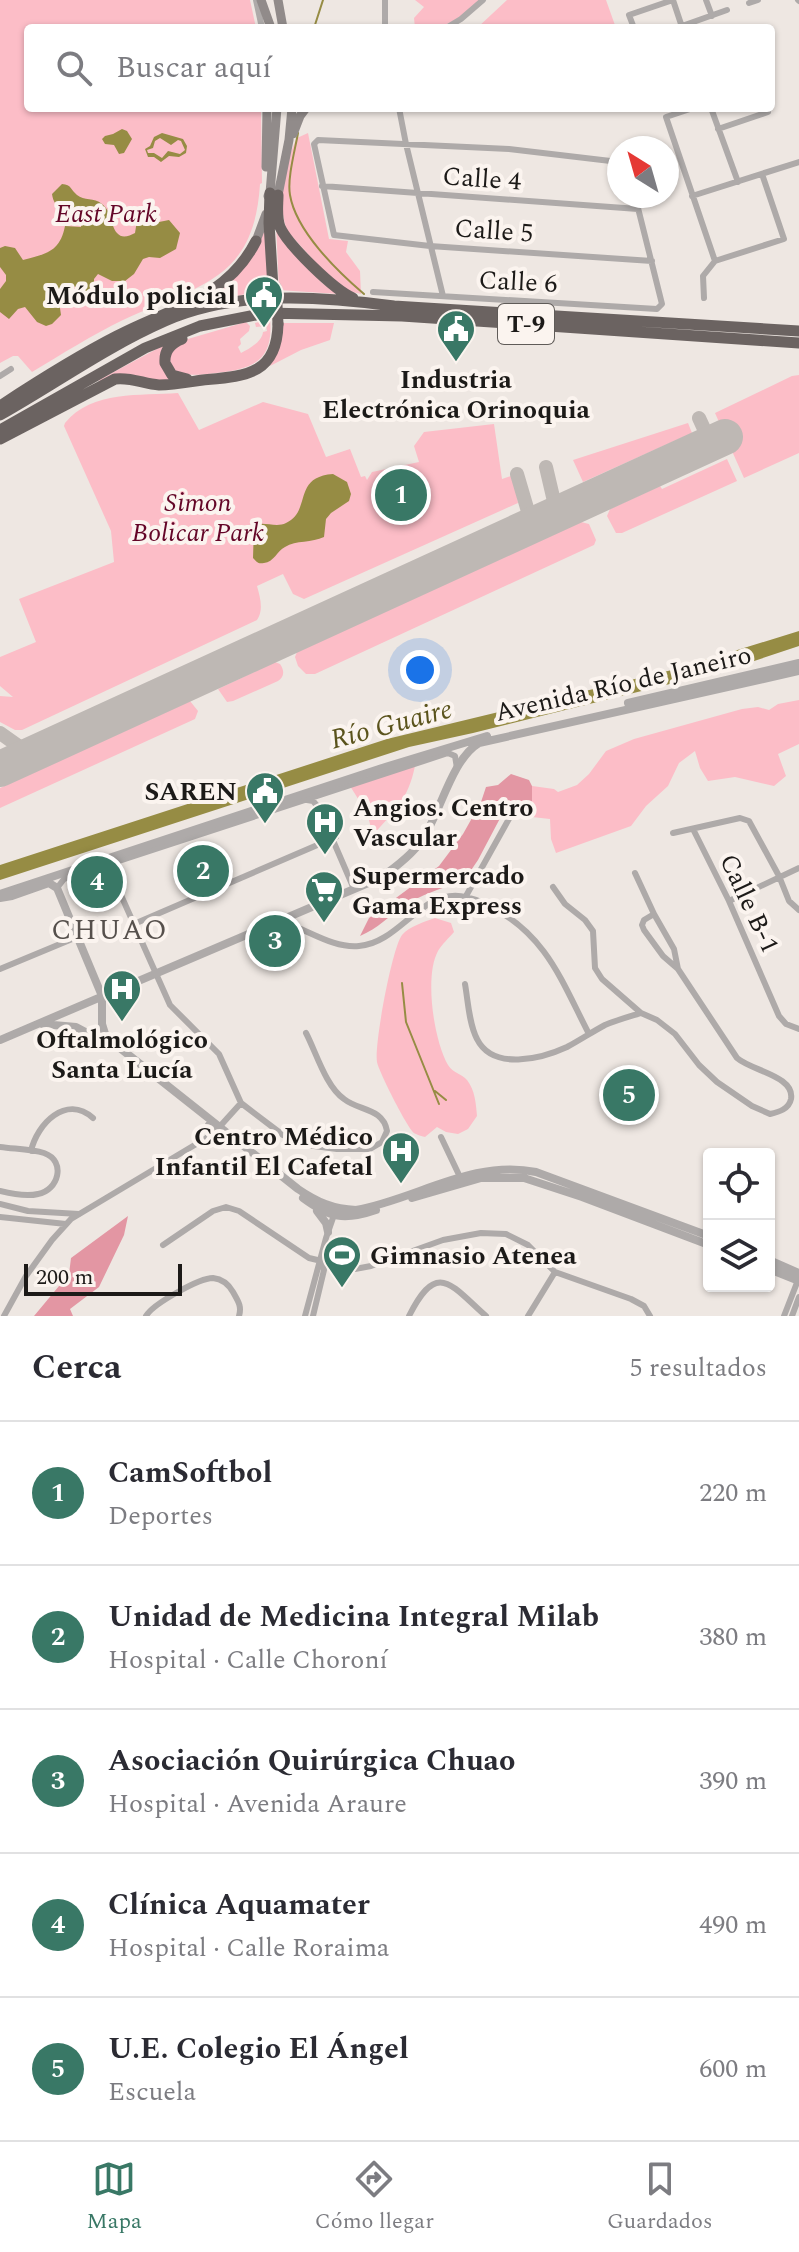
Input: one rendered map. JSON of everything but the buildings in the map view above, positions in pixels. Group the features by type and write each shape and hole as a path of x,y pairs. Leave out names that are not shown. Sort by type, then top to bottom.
{"highway":[{"path":"0,439 115,379 130,378 159,385 250,374 262,366 272,354 277,341 274,194"},
{"path":"274,194 278,218 285,234 329,283 339,292 360,302"},
{"path":"0,406 98,346 216,288 237,270 256,241"},
{"name":"T-9","path":"0,415 99,354 166,321 203,309 259,299 360,302 798,340"},
{"name":"T-9","path":"0,430 145,348 182,332 235,318 281,313 402,316 798,340"},
{"path":"235,318 171,345 165,358 172,375 189,379 251,370 269,354 276,323"}],"main road":[{"path":"259,0 266,15 266,24"},
{"path":"278,0 282,24"},
{"path":"267,112 272,126 274,194"},
{"path":"256,241 272,126 279,112"},
{"path":"274,194 289,140 292,112"},
{"path":"289,140 304,112"},
{"path":"256,241 265,221 267,197 274,194"}],"street":[{"path":"259,0 265,24"},
{"path":"385,0 385,24"},
{"path":"453,24 483,0"},
{"path":"632,24 629,15 673,0 681,24"},
{"path":"706,0 712,16"},
{"path":"749,3 758,0"},
{"path":"690,24 727,10"},
{"path":"400,112 443,296"},
{"path":"681,112 666,117 715,261"},
{"path":"712,112 738,182"},
{"path":"744,112 747,119"},
{"path":"718,129 768,112"},
{"path":"322,186 315,141 509,149 607,161"},
{"path":"692,196 796,163"},
{"path":"704,298 703,276 715,261 784,239 762,174"},
{"name":"Calle 4","path":"322,186 638,209"},
{"name":"Calle 5","path":"322,186 334,235 430,246 652,261"},
{"path":"638,209 652,261"},
{"name":"Calle 6","path":"373,292 657,309 662,304 652,261"},
{"path":"0,376 11,369"},
{"name":"Avenida Río de Janeiro","path":"0,896 471,739 799,663"},
{"name":"Avenida Río de Janeiro","path":"457,768 470,749 479,743 799,671"},
{"path":"0,1040 390,871 424,837 457,768 455,756 448,753 119,861 114,867 116,884"},
{"path":"353,784 382,768"},
{"path":"322,795 322,806 334,838"},
{"path":"307,800 313,801 319,808 356,888"},
{"path":"466,896 510,817"},
{"path":"673,833 740,818 749,821 789,901 799,910"},
{"name":"Calle B-1","path":"693,829 729,901 779,1016 786,1024 799,1029"},
{"path":"134,924 334,838"},
{"path":"147,845 174,843"},
{"path":"108,1041 102,1024 102,996 57,888 61,881 99,868 106,870 116,884 172,1009 219,1054 241,1103 283,1135 306,1145 362,1150 382,1142 387,1131 384,1120 374,1112 349,1103 335,1092 306,1033"},
{"path":"729,901 799,868"},
{"path":"635,873 674,949 678,969"},
{"name":"Avenida Río de Janeiro","path":"0,896 12,896 49,883 57,888"},
{"path":"553,887 565,904 593,931 594,961 598,974 641,1013 667,1026 708,1074 758,1110 776,1113 784,1109 790,1101 790,1090 783,1080 746,1066 734,1054 678,969 663,956 643,928 644,920 654,914"},
{"path":"278,921 332,942 359,947 383,938 437,899 453,895 475,898 531,934 544,950 589,1034"},
{"path":"297,912 294,919 297,927"},
{"path":"0,969 77,937"},
{"path":"465,984 477,1039 487,1053 497,1058 529,1058 547,1054 621,1019 641,1013"},
{"path":"33,1025 76,1027 108,1041 314,1207 326,1223 328,1232"},
{"path":"790,1101 799,1102"},
{"path":"4,1316 26,1276 66,1224 218,1129 241,1103"},
{"path":"31,1151 37,1131 51,1116 71,1110 93,1118"},
{"path":"218,1129 335,1213 368,1207 460,1177 500,1169 536,1172 703,1234"},
{"path":"441,1137 460,1177"},
{"path":"0,1147 46,1154 56,1163 59,1172 53,1186 41,1194 0,1191"},
{"path":"314,1207 349,1217 481,1178 513,1176 535,1180 703,1243"},
{"path":"0,1204 28,1211 79,1214"},
{"path":"163,1245 213,1211 226,1207 239,1211 309,1258 348,1268 363,1268 443,1240 494,1233 520,1240 555,1272 631,1299 644,1306 650,1316"},
{"path":"305,1316 335,1213"},
{"path":"0,1217 66,1224"},
{"path":"313,1316 324,1270 321,1261"},
{"path":"775,1264 799,1278"},
{"path":"775,1271 799,1278"},
{"path":"528,1316 555,1272"},
{"path":"146,1316 155,1306 203,1280 215,1278 231,1287 241,1306 239,1316"},
{"path":"784,1316 799,1278"},
{"path":"409,1316 426,1287 445,1282 486,1316"},
{"path":"792,1316 799,1297"}],"green space":[{"name":"East Park","path":"0,0 250,0 255,24 24,24 24,112 261,112 262,183 247,242 234,261 217,276 111,326 32,372 18,356 0,363"},
{"path":"415,0 480,0 464,14 445,24 415,24 414,18 424,7"},
{"path":"507,0 606,0 615,24 481,24"},
{"path":"308,133 329,239 348,241 346,252 360,271 361,294 337,286 288,232 284,222 282,198 289,159 297,138"},
{"path":"266,221 269,289 191,306 213,294"},
{"path":"276,224 322,283 338,294 279,290"},
{"path":"270,319 268,345 258,360 250,365 199,375 171,369 169,351 181,341 246,322 250,326 240,339 238,347 241,353 255,345 267,331 266,326 256,327 255,323"},
{"path":"282,323 334,323 330,340 270,366 280,346"},
{"path":"166,344 163,351 177,380 99,380"},
{"path":"799,375 799,453 744,478 715,413"},
{"name":"Simon Bolicar Park","path":"178,393 199,430 263,402 308,414 326,457 350,449 361,477 365,476 367,480 372,472 419,462 414,446 424,432 494,424 502,479 514,475 518,503 304,599 293,594 283,574 257,586 261,608 257,620 22,730 15,730 0,722 0,696 13,697 0,686 0,657 36,642 19,599 114,562 111,531 65,423 76,412 103,400"},
{"path":"688,423 692,433 583,482 573,460"},
{"path":"727,459 737,481 616,533 607,516 610,509"},
{"path":"581,522 589,524 596,540 594,545 315,674 306,674 298,666 297,652"},
{"path":"275,662 280,664 283,671 278,681 227,702 218,689"},
{"path":"799,700 799,744 778,754 786,776 774,786 735,777 708,781 695,751 679,763 668,786 646,806 631,826 556,853 551,839 550,819 532,817 532,786 558,792 577,785 606,751 634,739 742,709 758,707 769,710 778,704"},
{"path":"190,701 198,711 195,719 0,808 0,788"},
{"path":"415,766 404,796 373,835 367,813 350,786"},
{"path":"435,918 451,923 454,932 440,948 434,962 431,992 435,1025 448,1065 472,1088 477,1116 468,1129 458,1134 437,1127 425,1137 414,1133 406,1121 379,1068 377,1052 385,997 398,943 409,929"}],"shaded area":[{"path":"122,129 132,139 124,153 119,154 114,145 105,144 102,139"},
{"path":"162,133 183,139 187,146 186,153 179,157 169,156 161,162 148,157 145,149 154,137","holes":["160,138 171,145 181,141 185,150 180,154 168,151 162,158 147,150 153,148"]},
{"path":"62,184 69,186 80,197 102,204 121,236 135,233 138,214 143,212 154,223 169,220 180,233 176,249 160,258 143,259 134,274 125,281 112,281 98,274 90,291 65,286 58,294 61,315 52,324 46,326 37,322 25,307 18,309 9,319 0,312 0,289 6,275 0,267 0,248 15,248 23,260 31,258 56,247 65,226 81,227 82,215 62,210 53,199 52,194"},
{"path":"333,474 347,482 351,494 349,501 326,519 324,537 289,545 273,559 256,562 253,558 254,525 278,525 294,518 312,481"},
{"name":"Río Guaire","path":"799,631 799,646 730,669 409,747 0,880 0,865 387,739 676,669"},
{"path":"511,774 529,780 532,786 532,817 506,807 463,882 417,898 360,936 369,918 439,866 463,834 486,787 498,785"},
{"path":"128,1216 124,1235 99,1287 70,1309 73,1316 34,1316 69,1274 71,1258"}],"waterway":[{"path":"315,24 323,0"},
{"path":"298,133 290,181 294,209 319,249 364,294"},
{"path":"402,983 406,1022 439,1104"},
{"path":"435,1091 446,1100"}],"taxiway":[{"path":"699,418 711,444"},
{"path":"546,467 557,514"},
{"path":"517,474 532,525"},
{"path":"0,733 31,755"}],"runway":[{"path":"0,769 725,437"}],"place":[{"name":"Módulo policial","path":"264,329"},
{"name":"Industria Electrónica Orinoquia","path":"456,363"},
{"name":"CamSoftbol","path":"401,495"},
{"name":"SAREN","path":"265,825"},
{"name":"Angios. Centro Vascular","path":"325,856"},
{"name":"Unidad de Medicina Integral Milab","path":"203,871"},
{"name":"Clínica Aquamater","path":"97,882"},
{"name":"Supermercado Gama Express","path":"324,924"},
{"name":"Asociación Quirúrgica Chuao","path":"275,941"},
{"name":"Oftalmológico Santa Lucía","path":"122,1023"},
{"name":"U.E. Colegio El Ángel","path":"629,1095"},
{"name":"Centro Médico Infantil El Cafetal","path":"401,1185"},
{"name":"Gimnasio Atenea","path":"342,1289"}],"district":[{"name":"CHUAO","path":"110,929"}]}
